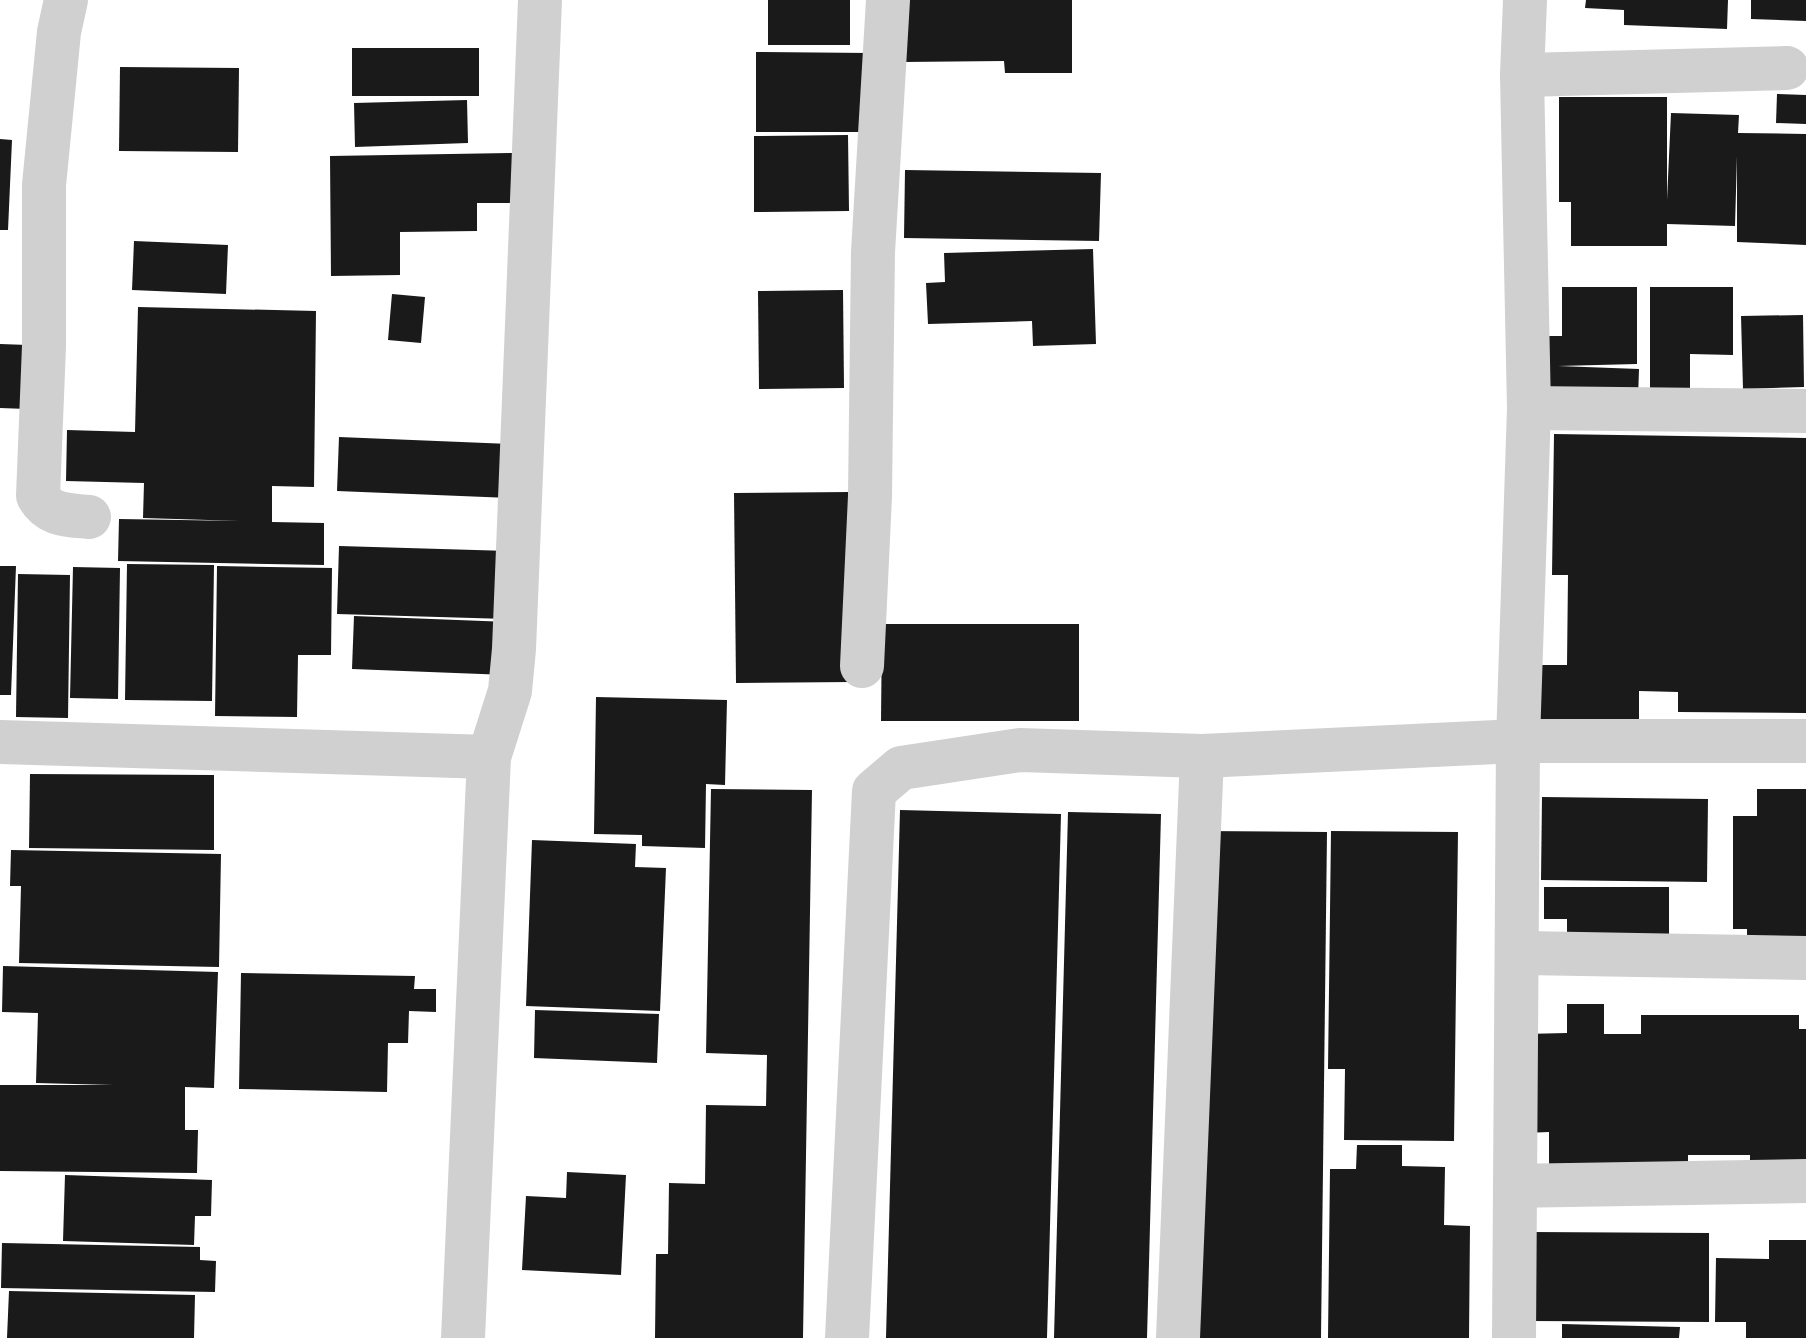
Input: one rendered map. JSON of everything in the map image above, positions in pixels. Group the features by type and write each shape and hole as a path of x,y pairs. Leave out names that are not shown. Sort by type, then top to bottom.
{"street":[{"path":"66,0 59,32 44,185 44,346 38,496 44,507 58,514 89,517"},
{"path":"463,1338 489,757 510,691 514,649 540,0"},
{"path":"862,666 870,496 873,252 888,0"},
{"path":"1514,1338 1518,741 1529,408 1522,75 1525,0"},
{"path":"1522,75 1787,68"},
{"path":"1529,408 1806,411"},
{"path":"847,1338 874,791 901,768 1020,750 1202,756 1518,741 1806,741"},
{"path":"0,742 489,757"},
{"path":"1178,1338 1202,756"},
{"path":"1517,953 1806,958"},
{"path":"1516,1186 1806,1181"}],"building":[{"path":"768,0 850,0 850,45 768,45"},
{"path":"903,0 1072,0 1072,73 1005,73 1004,61 903,62"},
{"path":"1586,0 1728,0 1727,29 1624,25 1624,10 1585,8"},
{"path":"1751,0 1806,0 1806,21 1751,19"},
{"path":"352,48 479,48 479,96 352,96"},
{"path":"756,52 870,53 869,132 756,132"},
{"path":"120,67 239,68 238,152 119,151"},
{"path":"1777,94 1806,95 1806,124 1776,123"},
{"path":"1559,97 1667,97 1667,200 1671,113 1739,115 1738,133 1806,134 1806,245 1737,242 1737,156 1735,226 1667,224 1667,246 1571,246 1571,202 1559,202"},
{"path":"467,100 468,143 355,147 354,103"},
{"path":"848,135 849,211 754,212 754,136"},
{"path":"0,139 12,140 8,230 0,230"},
{"path":"514,153 514,203 477,203 477,231 400,232 400,275 331,276 330,156"},
{"path":"905,170 1101,173 1099,241 904,238"},
{"path":"134,241 228,245 226,294 132,290"},
{"path":"1093,249 1096,344 1033,346 1032,321 928,324 926,283 945,282 944,253"},
{"path":"1562,287 1637,287 1637,364 1558,366 1639,369 1638,399 1540,396 1546,336 1562,336"},
{"path":"1650,287 1733,287 1733,355 1690,354 1690,398 1650,398"},
{"path":"843,290 844,388 759,389 758,291"},
{"path":"392,294 425,297 421,343 388,340"},
{"path":"138,307 316,311 314,487 272,486 272,522 324,523 324,565 118,561 119,519 241,521 143,518 144,483 66,481 67,430 135,432"},
{"path":"1803,315 1804,387 1743,389 1741,316"},
{"path":"0,344 28,345 27,409 0,408"},
{"path":"1554,434 1806,438 1806,713 1678,712 1678,692 1639,691 1639,721 1526,719 1527,665 1567,665 1568,575 1552,575"},
{"path":"339,437 513,444 511,498 337,491"},
{"path":"850,492 853,682 736,683 734,493"},
{"path":"339,546 509,551 507,619 337,614"},
{"path":"127,564 214,565 212,701 125,700"},
{"path":"0,566 16,566 11,695 0,695"},
{"path":"217,566 332,568 331,655 298,655 297,717 215,716"},
{"path":"73,567 120,568 118,699 70,698"},
{"path":"18,574 70,575 68,718 16,717"},
{"path":"354,616 509,622 507,675 352,669"},
{"path":"882,624 1079,624 1079,721 881,721"},
{"path":"596,697 727,700 725,785 706,784 705,848 642,846 642,835 594,834"},
{"path":"30,774 214,775 214,850 29,848"},
{"path":"711,789 812,790 803,1338 655,1338 656,1254 668,1254 669,1183 705,1184 706,1105 766,1106 767,1055 706,1053"},
{"path":"1757,789 1806,789 1806,939 1747,939 1747,929 1733,929 1733,816 1757,816"},
{"path":"1542,797 1708,799 1707,882 1541,880"},
{"path":"900,810 1061,814 1047,1338 886,1338"},
{"path":"1068,812 1161,814 1147,1338 1054,1338"},
{"path":"1201,831 1327,832 1321,1338 1194,1338"},
{"path":"1331,831 1458,832 1454,1141 1344,1140 1345,1069 1328,1069"},
{"path":"532,840 636,844 635,867 666,868 660,1011 526,1006"},
{"path":"11,850 221,854 219,967 19,963 21,886 10,886"},
{"path":"1544,887 1669,887 1669,939 1567,939 1567,919 1544,919"},
{"path":"3,966 218,972 214,1088 185,1087 185,1130 198,1130 197,1173 0,1171 0,1085 113,1085 36,1083 38,1013 2,1012"},
{"path":"241,973 415,976 414,989 436,989 436,1012 409,1011 408,1043 388,1043 387,1092 239,1089"},
{"path":"1567,1004 1604,1004 1604,1034 1641,1034 1641,1015 1799,1015 1799,1029 1806,1029 1806,1179 1750,1179 1750,1155 1688,1155 1688,1179 1549,1179 1549,1132 1522,1133 1522,1034 1567,1033"},
{"path":"535,1010 659,1014 657,1063 534,1058"},
{"path":"1357,1145 1402,1145 1402,1166 1445,1167 1444,1225 1470,1226 1469,1338 1328,1338 1330,1169 1356,1169"},
{"path":"567,1172 626,1175 621,1275 522,1270 526,1196 566,1198"},
{"path":"65,1175 212,1180 211,1216 195,1216 194,1245 63,1241"},
{"path":"1531,1232 1709,1233 1709,1322 1530,1321"},
{"path":"1769,1240 1806,1240 1806,1338 1746,1338 1746,1322 1715,1322 1716,1258 1769,1259"},
{"path":"2,1243 200,1247 200,1260 216,1261 215,1292 1,1288"},
{"path":"9,1291 195,1295 194,1338 7,1338"},
{"path":"1562,1324 1680,1327 1679,1338 1562,1338"}]}
